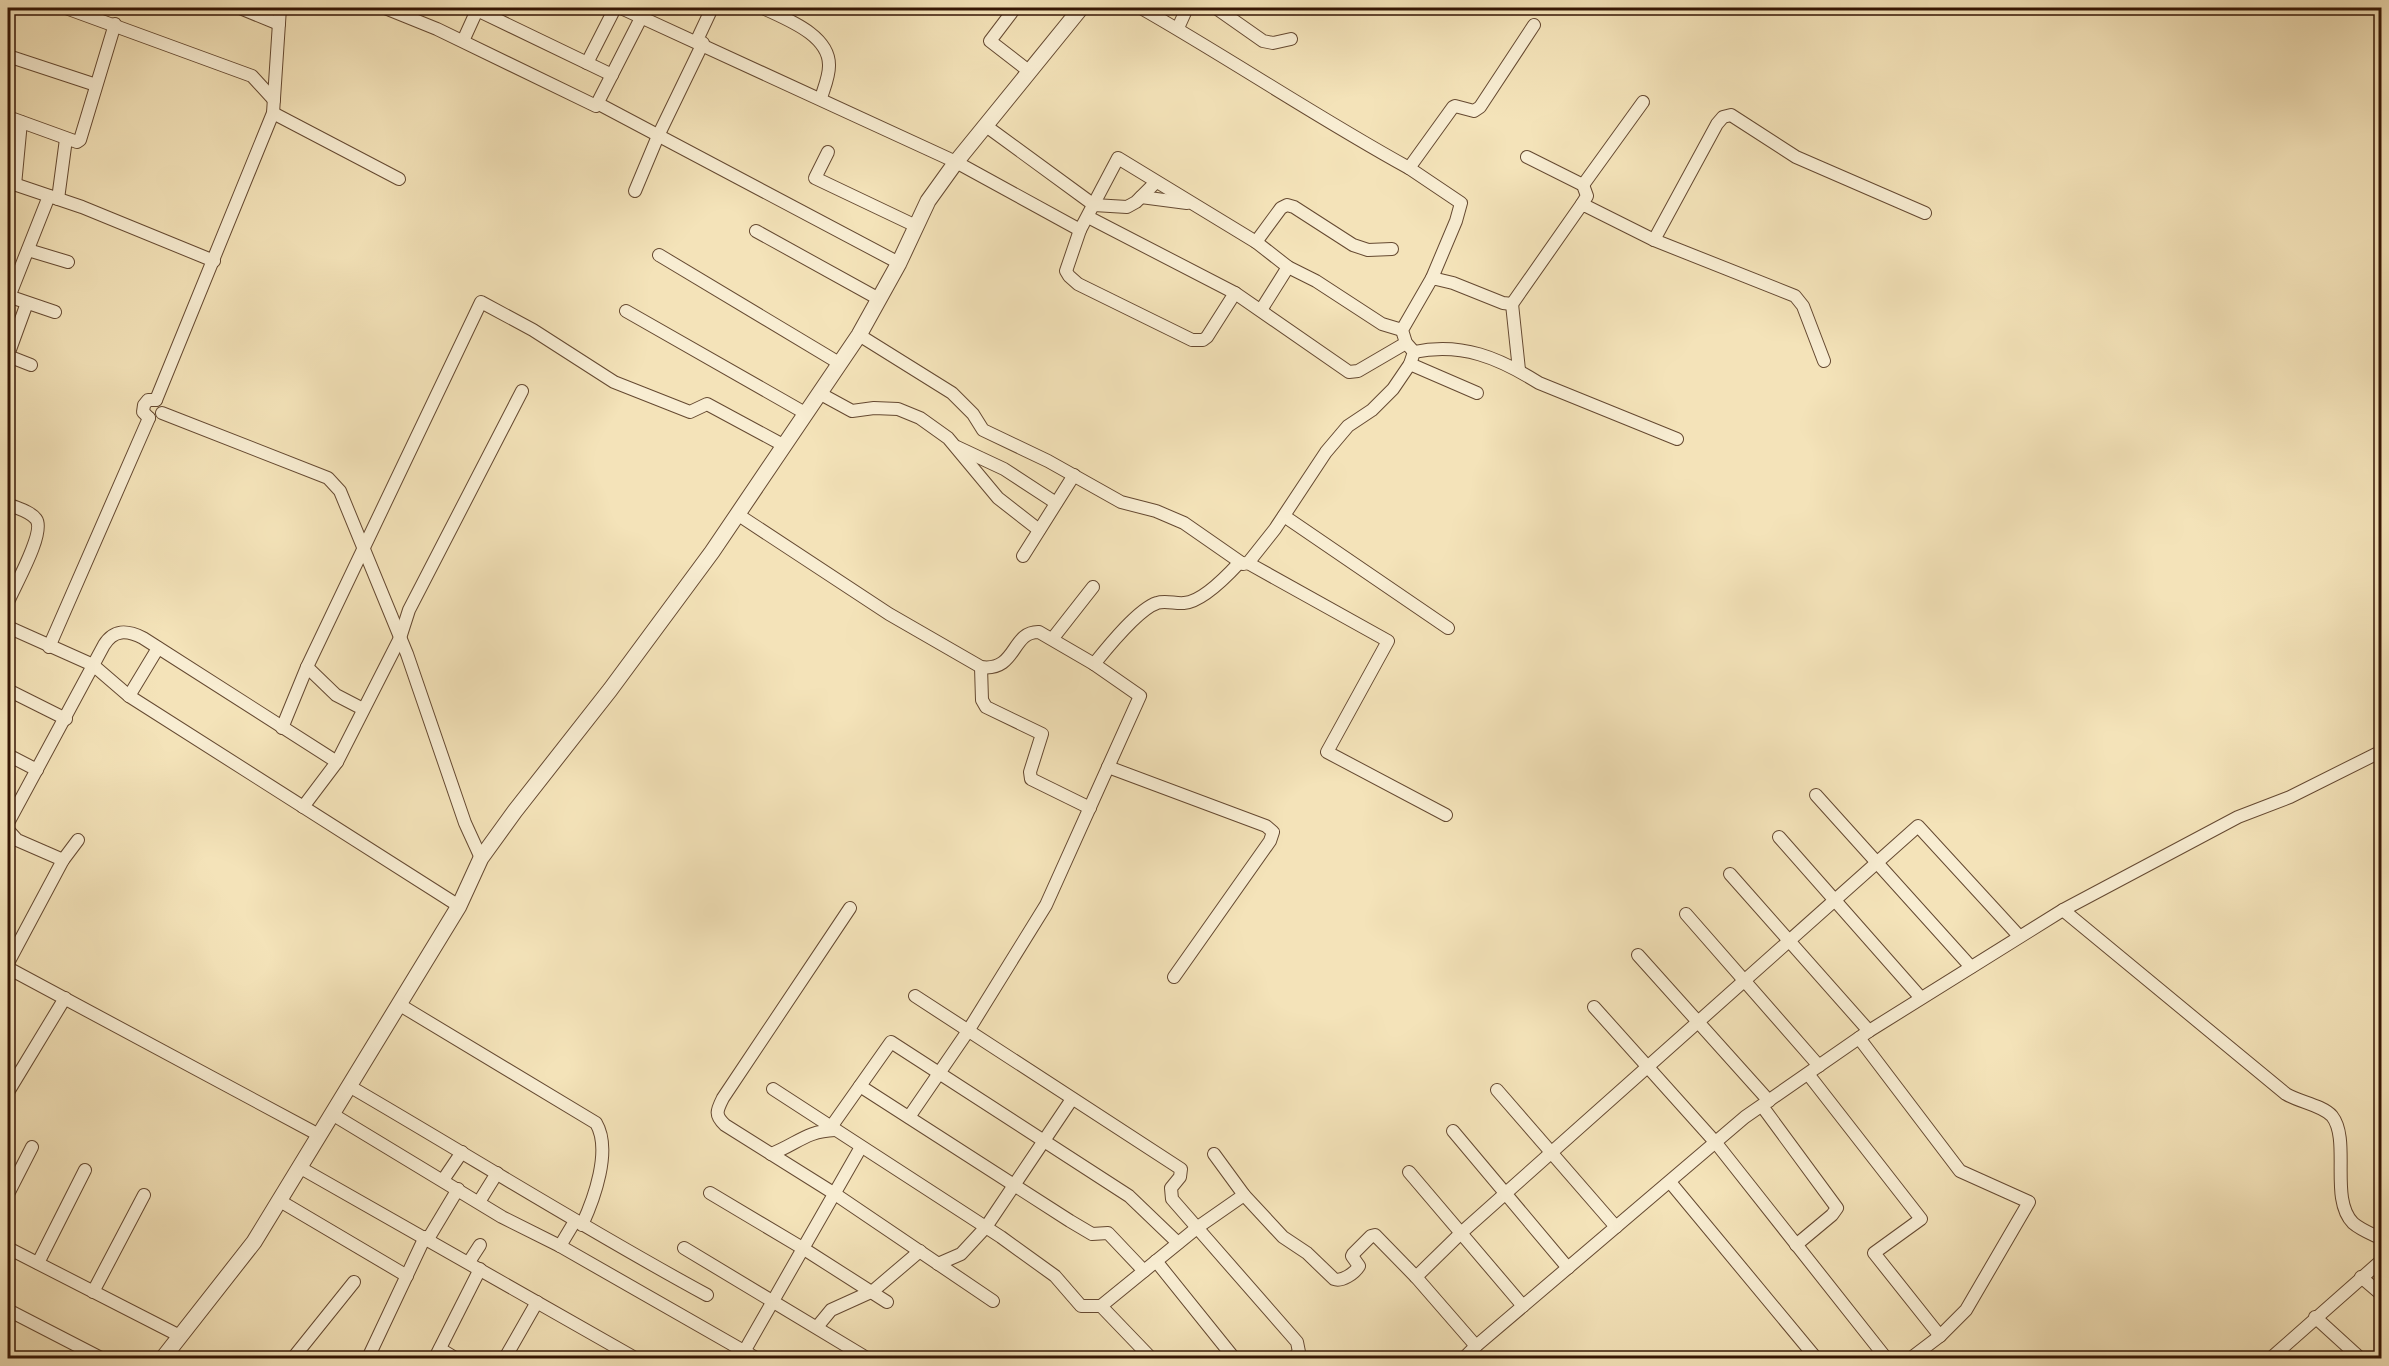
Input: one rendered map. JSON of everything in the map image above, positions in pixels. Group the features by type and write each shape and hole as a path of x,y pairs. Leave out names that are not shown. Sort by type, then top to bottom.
{"street":[{"path":"66,8 82,10 252,76 274,100"},
{"path":"240,8 279,24"},
{"path":"156,400 273,113 280,8"},
{"path":"385,8 398,10 596,106 646,14"},
{"path":"463,41 477,8 612,75"},
{"path":"587,63 615,8"},
{"path":"626,8 646,14 700,42 956,162 1080,230"},
{"path":"635,191 700,42 712,8"},
{"path":"763,8 804,28 825,50 829,68 821,98"},
{"path":"1015,8 990,41 1030,72"},
{"path":"163,1359 255,1242 459,906 481,858 610,690 737,514 859,335 899,263 928,201 956,162 1081,8"},
{"path":"1141,8 1222,54 1337,128 1409,168 1461,203 1456,221 1432,278 1402,330 1410,353 1477,393"},
{"path":"1178,28 1187,8"},
{"path":"1216,8 1263,41 1273,43 1291,39"},
{"path":"8,117 77,142 82,136 115,24"},
{"path":"1409,168 1453,107 1474,111 1480,107 1534,25"},
{"path":"9,53 96,85"},
{"path":"1583,185 1643,102"},
{"path":"597,103 899,263"},
{"path":"273,113 399,179"},
{"path":"1654,240 1717,124 1723,117 1731,115 1796,157 1925,213"},
{"path":"21,122 11,184 54,198 214,261"},
{"path":"986,126 1091,211 1235,293 1351,373 1410,353 1436,348 1472,351 1519,370 1539,382 1677,439"},
{"path":"55,312 8,297 54,198 66,139"},
{"path":"828,152 815,178 916,226"},
{"path":"1519,370 1512,304 1587,196 1583,185 1527,157"},
{"path":"1235,293 1207,337 1203,340 1192,340 1078,284 1069,276 1066,271 1080,230 1118,158 1256,242 1288,267 1316,281 1382,324 1402,330"},
{"path":"1091,211 1127,207 1156,182"},
{"path":"1141,197 1191,203"},
{"path":"1582,204 1654,240 1795,296 1803,306 1824,361"},
{"path":"1256,242 1281,208 1287,205 1294,207 1353,245 1368,250 1392,249"},
{"path":"756,231 879,299"},
{"path":"28,250 68,262"},
{"path":"659,255 839,363"},
{"path":"1261,310 1288,267"},
{"path":"1432,278 1453,283 1503,303 1512,304"},
{"path":"282,728 363,549 481,302 533,330 614,382 690,412 707,404 783,445"},
{"path":"27,303 8,355 31,365"},
{"path":"626,311 805,413"},
{"path":"859,335 952,393 974,414 983,430 1074,475 1121,502 1155,511 1198,531 1244,563 1388,641 1327,752 1446,815"},
{"path":"1094,664 1116,637 1157,602 1187,604 1218,586 1244,563 1284,516 1326,452 1348,426 1372,410 1393,389 1410,353"},
{"path":"303,807 337,762 400,638 409,610 522,391"},
{"path":"819,393 852,411 887,408 910,413 935,428 956,447 998,498 1040,530"},
{"path":"148,400 156,400 162,405 162,412 157,417 149,418 143,412 144,405 148,400"},
{"path":"162,412 327,478 340,491 400,638 465,823 481,858"},
{"path":"49,647 149,418"},
{"path":"956,447 1004,470 1056,503"},
{"path":"1023,556 1074,475"},
{"path":"8,504 37,520 39,526 36,542 8,602"},
{"path":"737,514 889,614 981,667 991,669 1001,665 1025,635 1039,632 1053,638 1140,696 1046,905 968,1030 909,1117"},
{"path":"1284,516 1448,628"},
{"path":"1053,638 1093,587"},
{"path":"8,627 93,665 129,696 459,906"},
{"path":"8,823 66,719 93,665 109,638 116,633 132,633 158,648 337,762"},
{"path":"129,696 158,648"},
{"path":"308,667 336,695 363,709"},
{"path":"981,667 982,700 986,707 1042,734 1030,772 1031,779 1090,808"},
{"path":"8,690 66,719"},
{"path":"1464,1359 1476,1346 1716,1143 1766,1103 1864,1034 2063,910 2238,817 2290,797 2382,751"},
{"path":"8,755 37,770"},
{"path":"1108,767 1266,826 1273,832 1270,841 1174,977"},
{"path":"1816,795 1971,967"},
{"path":"1416,1277 1461,1233 1918,826 2019,936"},
{"path":"8,830 16,840 63,860"},
{"path":"1779,837 1921,998"},
{"path":"78,840 63,860 8,965 319,1135"},
{"path":"1730,874 1788,940 1864,1034 1960,1171 2030,1202 1966,1310 1940,1336 1911,1359"},
{"path":"850,908 723,1098 716,1113 717,1118 835,1194 993,1301"},
{"path":"2063,910 2286,1094 2326,1111 2332,1117 2338,1130 2341,1186 2346,1210 2353,1222 2382,1239"},
{"path":"1686,914 1819,1066"},
{"path":"1638,955 1698,1021 1766,1103 1837,1208 1832,1215 1796,1245"},
{"path":"915,996 1181,1169 1182,1173 1172,1188 1172,1199 1297,1342 1299,1352 1293,1359"},
{"path":"8,1092 65,998"},
{"path":"400,1005 596,1123 602,1141 598,1186 578,1223 560,1246"},
{"path":"1594,1007 1716,1143 1886,1359"},
{"path":"771,1154 788,1147 812,1132 833,1129 891,1042 1129,1196 1178,1243"},
{"path":"1808,1074 1921,1219 1874,1252 1940,1336"},
{"path":"349,1086 578,1223 706,1294"},
{"path":"860,1086 1092,1234 1108,1233 1144,1272"},
{"path":"773,1089 986,1227 1055,1276 1081,1305 1101,1306 1198,1227 1244,1195"},
{"path":"1497,1090 1616,1227"},
{"path":"938,1264 962,1254 986,1227 1072,1099"},
{"path":"332,1114 502,1217 560,1246 743,1355 756,1359"},
{"path":"1453,1131 1568,1268"},
{"path":"8,1194 32,1147"},
{"path":"743,1355 861,1147"},
{"path":"443,1180 462,1152"},
{"path":"1214,1154 1244,1195 1282,1237 1307,1253 1336,1281 1358,1270 1359,1266 1353,1254 1374,1235 1416,1277 1476,1346"},
{"path":"299,1167 427,1238 635,1359"},
{"path":"38,1263 85,1170"},
{"path":"1409,1172 1523,1306"},
{"path":"479,1202 497,1173"},
{"path":"1670,1182 1816,1359"},
{"path":"368,1359 427,1238 458,1189"},
{"path":"710,1193 873,1291 887,1302"},
{"path":"93,1292 144,1195"},
{"path":"280,1201 407,1276"},
{"path":"455,1359 437,1354 475,1266 480,1245"},
{"path":"8,1248 180,1336"},
{"path":"684,1248 865,1357"},
{"path":"816,1327 837,1305 873,1291 920,1251"},
{"path":"2271,1359 2284,1354 2315,1317 2382,1260"},
{"path":"1156,1262 1234,1359"},
{"path":"2361,1278 2382,1296"},
{"path":"293,1359 354,1281"},
{"path":"505,1359 537,1302"},
{"path":"1101,1306 1150,1359"},
{"path":"8,1310 101,1359"},
{"path":"2315,1317 2360,1359"}]}
